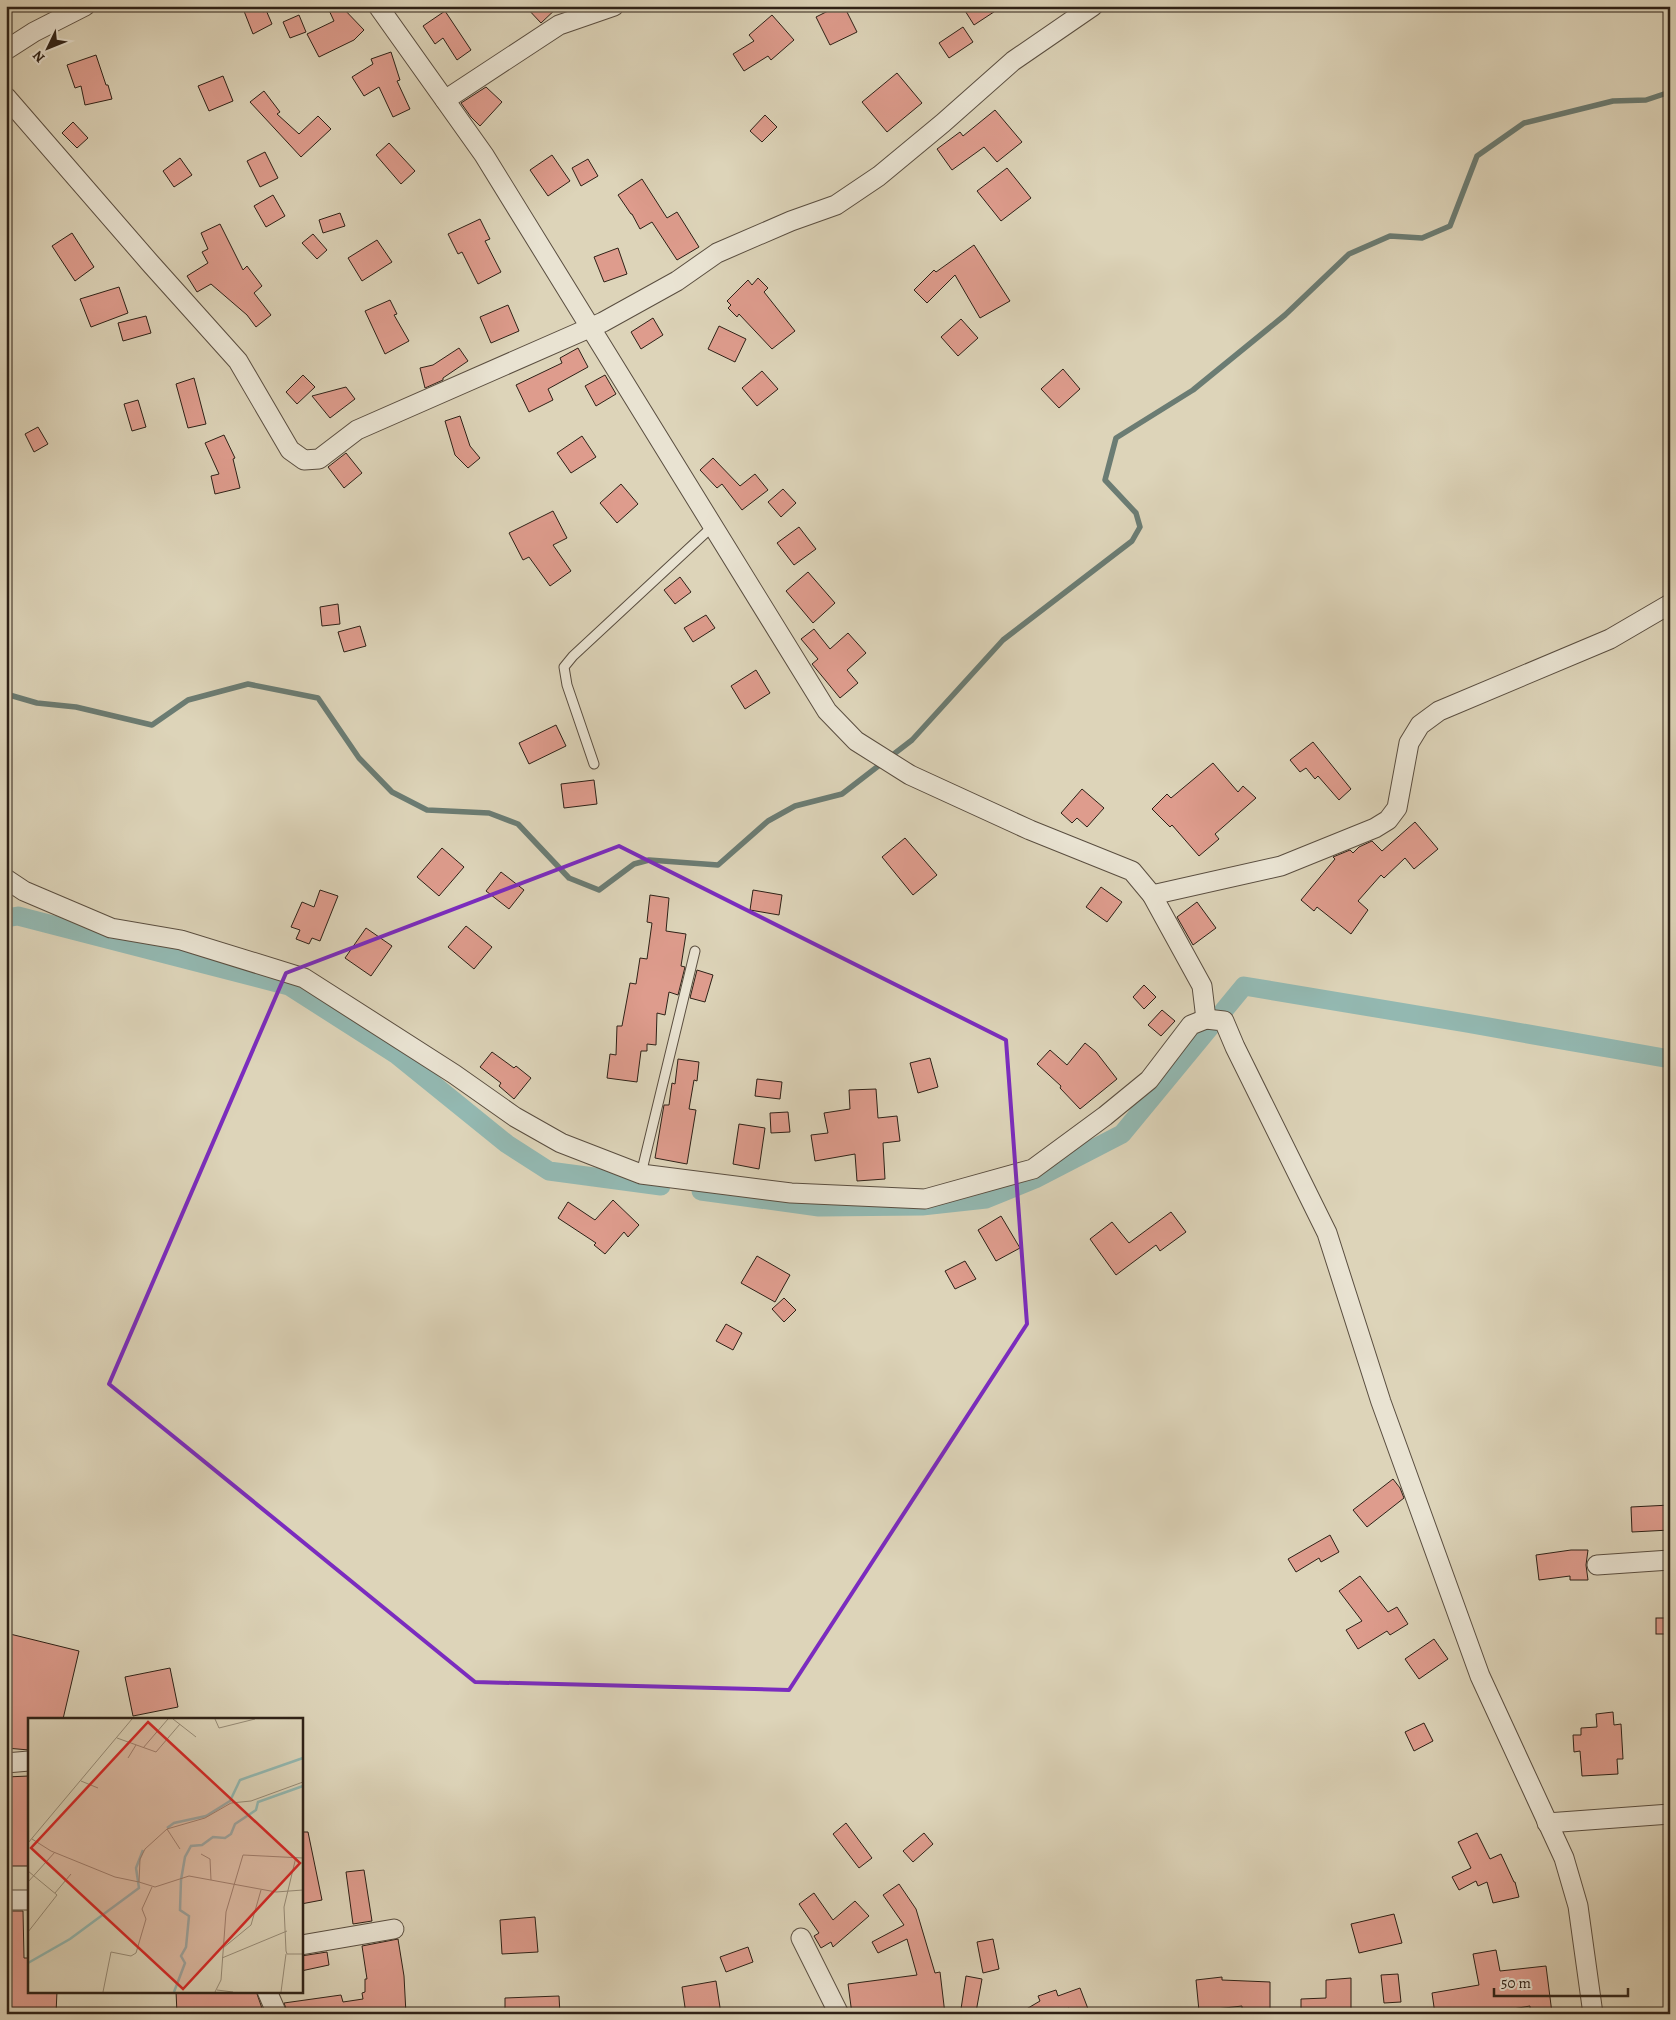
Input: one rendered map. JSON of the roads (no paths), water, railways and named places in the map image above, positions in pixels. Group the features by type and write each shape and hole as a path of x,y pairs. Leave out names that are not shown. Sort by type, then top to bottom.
{"street":[{"path":"6,50 34,32 85,6"},
{"path":"378,6 484,156 827,710 856,741 910,775 1030,830 1132,872 1152,894 1202,986 1215,1020 1234,1048 1327,1233 1381,1402 1480,1676 1564,1858 1578,1906 1593,2014"},
{"path":"445,100 559,25 614,6"},
{"path":"6,96 150,264 238,361 290,450 304,460 319,459 357,430 590,328 677,281 717,253 791,221 836,205 879,176 1013,61 1093,6"},
{"path":"1152,894 1281,866 1375,828 1388,820 1397,808 1409,743 1420,725 1439,711 1610,639 1670,604"},
{"path":"6,879 24,891 111,928 181,940 304,978 454,1074 515,1117 561,1143 641,1174 791,1193 925,1199 1033,1169 1105,1116 1149,1080 1191,1024 1215,1020"},
{"path":"1597,1565 1670,1560"},
{"path":"6,1763 28,1761"},
{"path":"1547,1823 1670,1814"},
{"path":"6,1900 28,1900"},
{"path":"302,1945 394,1929"},
{"path":"801,1938 839,2014"},
{"path":"267,1992 277,2014"}],"lane":[{"path":"594,764 567,685 564,667 573,656 713,526"},
{"path":"641,1174 695,951"}],"waterway":[{"path":"6,694 37,703 76,707 152,725 188,700 248,684 318,698 359,758 392,792 427,810 489,813 518,824 569,878 599,890 634,864 649,860 718,865 768,821 795,806 842,794 912,740 1003,640 1132,541 1140,527 1136,513 1105,480 1116,438 1193,390 1285,315 1349,254 1390,236 1422,238 1450,226 1477,156 1524,123 1613,101 1646,100 1670,92"},
{"path":"6,918 18,916 289,986 397,1055 507,1144 549,1171 661,1186"},
{"path":"701,1191 819,1207 922,1206 986,1199 1035,1179 1122,1134 1244,986 1670,1059"}]}
